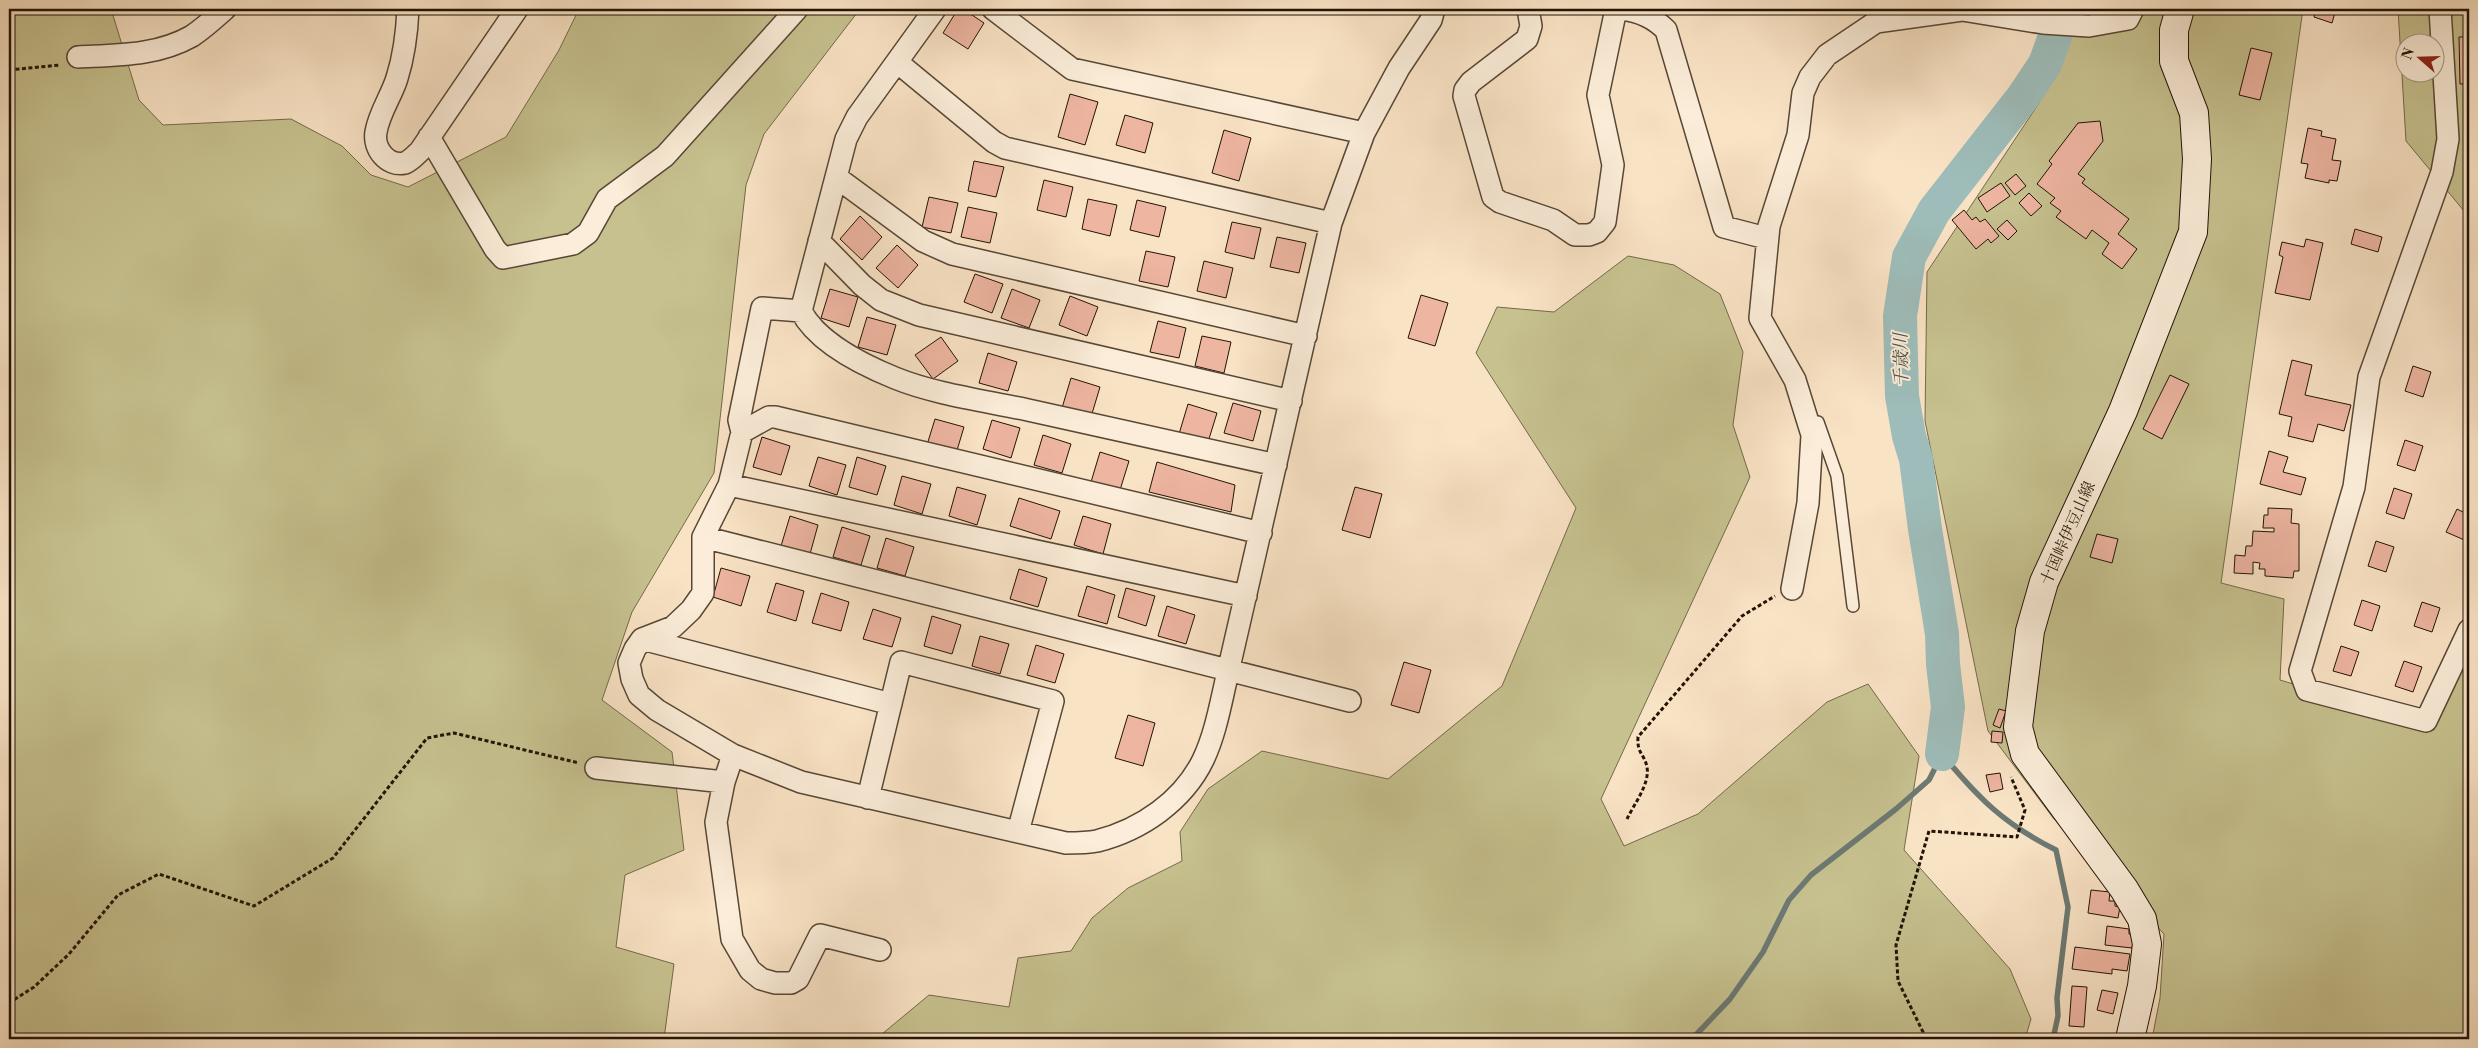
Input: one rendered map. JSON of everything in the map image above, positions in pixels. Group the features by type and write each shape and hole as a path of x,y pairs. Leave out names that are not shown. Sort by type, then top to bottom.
{"main road":[{"name":"十国峠伊豆山線","path":"2130,1039 2142,986 2147,944 2142,919 2124,889 2025,754 2018,727 2030,631 2044,582 2123,411 2193,232 2198,159 2194,113 2174,61 2174,30 2180,9"}],"street":[{"path":"78,57 144,53 174,44 192,35 225,9"},
{"path":"408,9 397,78 376,131 378,148 386,160 395,163 406,163 432,142 516,9"},
{"path":"432,142 495,249 503,258 573,244 588,233 607,199 665,156 797,9"},
{"path":"935,9 857,117 846,139 801,311 807,323 843,352 859,362 897,379 959,395 1276,465"},
{"path":"993,9 1072,69 1364,133"},
{"path":"801,311 762,308 739,420 742,432 729,485 704,537 703,593 691,610 673,627 642,639 629,663 632,679 639,695 657,710 733,755 801,782 1066,843 1095,842 1119,834 1151,818 1184,791 1203,760 1216,722 1228,672 1331,223 1364,133 1399,68 1431,20 1434,9"},
{"path":"1528,9 1531,26 1527,39 1467,86 1464,96 1493,197 1500,202 1553,220 1568,232 1582,236 1597,232 1605,222 1608,213 1613,159 1598,95 1616,9"},
{"path":"1622,9 1638,12 1656,20 1666,30 1724,227 1766,238"},
{"path":"1792,588 1808,503 1812,435 1795,380 1760,318 1766,238 1798,135 1803,93 1810,77 1827,55 1878,15 1962,10 2043,24 2089,26 2128,19 2133,9"},
{"path":"2440,9 2448,139 2442,172 2369,377 2354,487 2300,671 2307,690 2426,721 2469,630"},
{"path":"897,62 994,142 1005,148 1331,223"},
{"path":"836,177 923,241 952,254 1306,336"},
{"path":"819,241 862,285 881,300 919,315 1291,401"},
{"path":"742,432 769,417 775,418 1260,533"},
{"path":"729,485 1246,596"},
{"path":"704,537 1228,672 1350,700"},
{"path":"642,639 891,704"},
{"path":"868,798 901,662 1053,701 1018,832"},
{"path":"733,755 724,782 716,822 732,940 750,970 761,979 775,983 791,983 798,979 820,935 880,950"},
{"path":"596,768 724,782"}],"lane":[{"path":"1799,393 1810,400 1837,476 1853,606"}],"path":[{"path":"9,70 84,64 78,57"},
{"path":"1627,818 1645,784 1647,767 1637,748 1638,737 1742,616 1792,588"},
{"path":"9,1003 34,988 69,954 118,895 159,874 254,906 281,892 334,858 427,738 454,733 596,768"},
{"path":"1923,1039 1922,1032 1898,981 1896,945 1929,831 2017,837 2026,810 2008,768"}],"shaded area":[{"path":"9,9 111,9 139,100 163,125 291,119 342,146 371,175 408,187 506,137 559,50 579,9 860,9 764,134 746,185 714,473 632,612 602,700 672,752 684,850 625,875 616,947 674,964 664,1039 9,1039"},
{"path":"2071,9 2303,9 2221,583 2284,599 2280,680 2434,726 2469,657 2469,1039 2152,1039 2160,998 2164,934 2054,819 1988,731 1925,421 1927,272 2039,103"},
{"path":"2398,9 2469,9 2469,217 2406,141 2402,82 2446,82 2446,32 2399,32"},
{"path":"1628,256 1674,265 1720,294 1743,352 1733,425 1750,477 1601,799 1624,846 1698,814 1827,702 1868,684 1919,756 1904,850 2010,969 2031,1019 2025,1039 876,1039 929,995 1009,1007 1018,958 1071,951 1092,918 1128,888 1182,861 1180,832 1208,789 1262,751 1388,779 1502,686 1576,508 1476,353 1497,307 1554,312"}],"building":[{"path":"958,9 963,9 984,23 968,49 943,33"},
{"path":"2316,9 2336,9 2332,23 2314,17"},
{"path":"2459,37 2469,37 2469,84 2460,84"},
{"path":"2251,48 2272,53 2260,100 2239,95"},
{"path":"1070,94 1098,102 1085,145 1058,137"},
{"path":"1125,115 1153,123 1145,153 1116,145"},
{"path":"2100,121 2103,141 2078,174 2085,179 2082,183 2129,219 2118,234 2137,249 2122,269 2102,254 2109,243 2092,230 2086,239 2056,217 2061,211 2050,203 2055,198 2037,184 2052,164 2049,161 2078,123"},
{"path":"2308,128 2322,131 2321,136 2336,139 2332,160 2341,161 2337,181 2329,180 2329,183 2305,178 2308,164 2301,163"},
{"path":"1224,130 1251,138 1239,181 1212,173"},
{"path":"974,161 1004,167 996,197 968,191"},
{"path":"2016,174 2026,186 2015,195 2005,183"},
{"path":"1044,180 1073,187 1066,217 1037,210"},
{"path":"2001,183 2010,196 1987,212 1978,198"},
{"path":"2029,193 2042,206 2031,216 2019,203"},
{"path":"929,197 958,203 951,233 922,227"},
{"path":"1088,199 1117,205 1110,236 1082,229"},
{"path":"1137,200 1166,207 1159,237 1130,230"},
{"path":"968,207 997,213 990,243 961,237"},
{"path":"1964,210 1972,220 1976,217 1980,222 1985,219 1999,236 1991,243 1988,239 1976,249 1952,220"},
{"path":"860,216 882,237 862,260 840,239"},
{"path":"2007,220 2017,231 2008,240 1997,229"},
{"path":"1232,222 1261,228 1254,259 1225,252"},
{"path":"2355,229 2382,237 2378,252 2351,244"},
{"path":"1277,237 1306,243 1299,273 1270,267"},
{"path":"2306,239 2323,243 2310,300 2275,293 2283,257 2279,255 2282,242 2304,247"},
{"path":"897,245 918,265 898,288 876,268"},
{"path":"1146,251 1175,257 1168,287 1139,281"},
{"path":"1204,261 1233,268 1226,298 1197,291"},
{"path":"975,274 1003,284 992,313 964,302"},
{"path":"830,289 858,297 849,327 821,318"},
{"path":"1012,289 1040,300 1029,328 1001,318"},
{"path":"1421,295 1448,303 1435,346 1408,338"},
{"path":"1070,296 1098,307 1087,336 1059,325"},
{"path":"867,317 896,325 887,355 858,347"},
{"path":"1158,321 1186,328 1179,358 1150,352"},
{"path":"1202,336 1231,342 1224,373 1195,366"},
{"path":"941,337 958,361 933,379 915,355"},
{"path":"988,353 1017,362 1008,391 979,383"},
{"path":"2292,360 2312,365 2305,395 2351,405 2344,431 2318,424 2313,442 2288,436 2292,417 2279,414"},
{"path":"2413,366 2431,372 2423,397 2405,391"},
{"path":"2170,375 2189,384 2162,439 2143,429"},
{"path":"1071,378 1100,387 1091,417 1062,408"},
{"path":"1233,403 1261,411 1253,441 1224,433"},
{"path":"1188,404 1217,413 1208,442 1179,434"},
{"path":"935,419 964,427 955,457 926,448"},
{"path":"992,420 1020,428 1011,458 983,449"},
{"path":"1043,435 1071,444 1062,473 1034,465"},
{"path":"762,437 790,446 781,475 753,467"},
{"path":"2405,440 2423,446 2415,471 2397,465"},
{"path":"2269,451 2288,457 2283,472 2306,478 2301,495 2260,484"},
{"path":"1100,452 1129,461 1120,490 1091,482"},
{"path":"818,457 846,465 837,495 809,486"},
{"path":"857,457 886,466 877,495 849,487"},
{"path":"1157,462 1235,485 1231,512 1149,492"},
{"path":"902,476 931,484 922,514 894,505"},
{"path":"957,487 986,495 977,525 949,516"},
{"path":"1355,487 1382,494 1370,538 1342,530"},
{"path":"2394,488 2412,494 2404,519 2386,513"},
{"path":"1019,498 1060,511 1051,539 1010,526"},
{"path":"2268,508 2292,509 2291,523 2299,524 2299,571 2294,571 2293,578 2265,576 2265,569 2259,569 2260,563 2253,562 2253,574 2234,573 2235,555 2245,556 2246,546 2252,546 2253,531 2274,532 2274,528 2263,528 2264,515 2268,515"},
{"path":"2457,509 2469,515 2469,542 2446,532"},
{"path":"790,516 818,525 810,554 781,546"},
{"path":"1083,516 1111,524 1103,554 1074,545"},
{"path":"842,527 870,536 861,565 833,557"},
{"path":"2097,534 2118,539 2112,563 2090,557"},
{"path":"886,538 914,547 905,576 877,568"},
{"path":"2376,541 2394,547 2386,572 2368,566"},
{"path":"721,568 750,576 741,606 713,597"},
{"path":"1019,569 1047,578 1038,607 1010,599"},
{"path":"776,583 804,591 796,621 767,612"},
{"path":"1087,586 1115,595 1107,624 1078,616"},
{"path":"1126,588 1155,596 1146,626 1118,617"},
{"path":"821,593 849,602 841,631 812,623"},
{"path":"2362,600 2380,606 2372,631 2354,625"},
{"path":"2422,602 2440,608 2432,632 2414,626"},
{"path":"1167,606 1195,615 1186,644 1158,636"},
{"path":"873,609 901,618 892,647 863,639"},
{"path":"932,616 961,625 952,654 924,646"},
{"path":"980,636 1009,644 1000,674 972,666"},
{"path":"1036,645 1064,654 1055,683 1027,675"},
{"path":"2341,646 2359,652 2351,676 2333,671"},
{"path":"2404,661 2422,667 2413,692 2395,686"},
{"path":"1404,662 1431,670 1419,713 1391,705"},
{"path":"1999,709 2006,711 2000,728 1993,725"},
{"path":"1128,715 1155,723 1143,766 1115,758"},
{"path":"1992,731 2003,732 2002,743 1991,742"},
{"path":"2000,773 2003,789 1990,792 1986,775"},
{"path":"2091,890 2110,892 2109,901 2115,901 2115,906 2120,907 2118,918 2088,913"},
{"path":"2107,926 2129,929 2129,934 2134,935 2132,948 2105,945"},
{"path":"2075,947 2130,954 2127,971 2112,969 2112,974 2072,969"},
{"path":"2072,986 2087,987 2084,1027 2069,1026"},
{"path":"2102,990 2118,993 2113,1014 2097,1010"}],"waterway":[{"name":"千歳川","path":"1942,754 1948,707 1942,634 1916,459 1909,436 1902,396 1900,316 1909,257 1934,211 2023,97 2045,64 2065,9"},
{"path":"1692,1039 1730,999 1763,952 1789,900 1811,875 1896,809 1929,780 1942,754 1993,809 2021,830 2056,850 2068,907 2057,998 2058,1016 2053,1039"}]}
